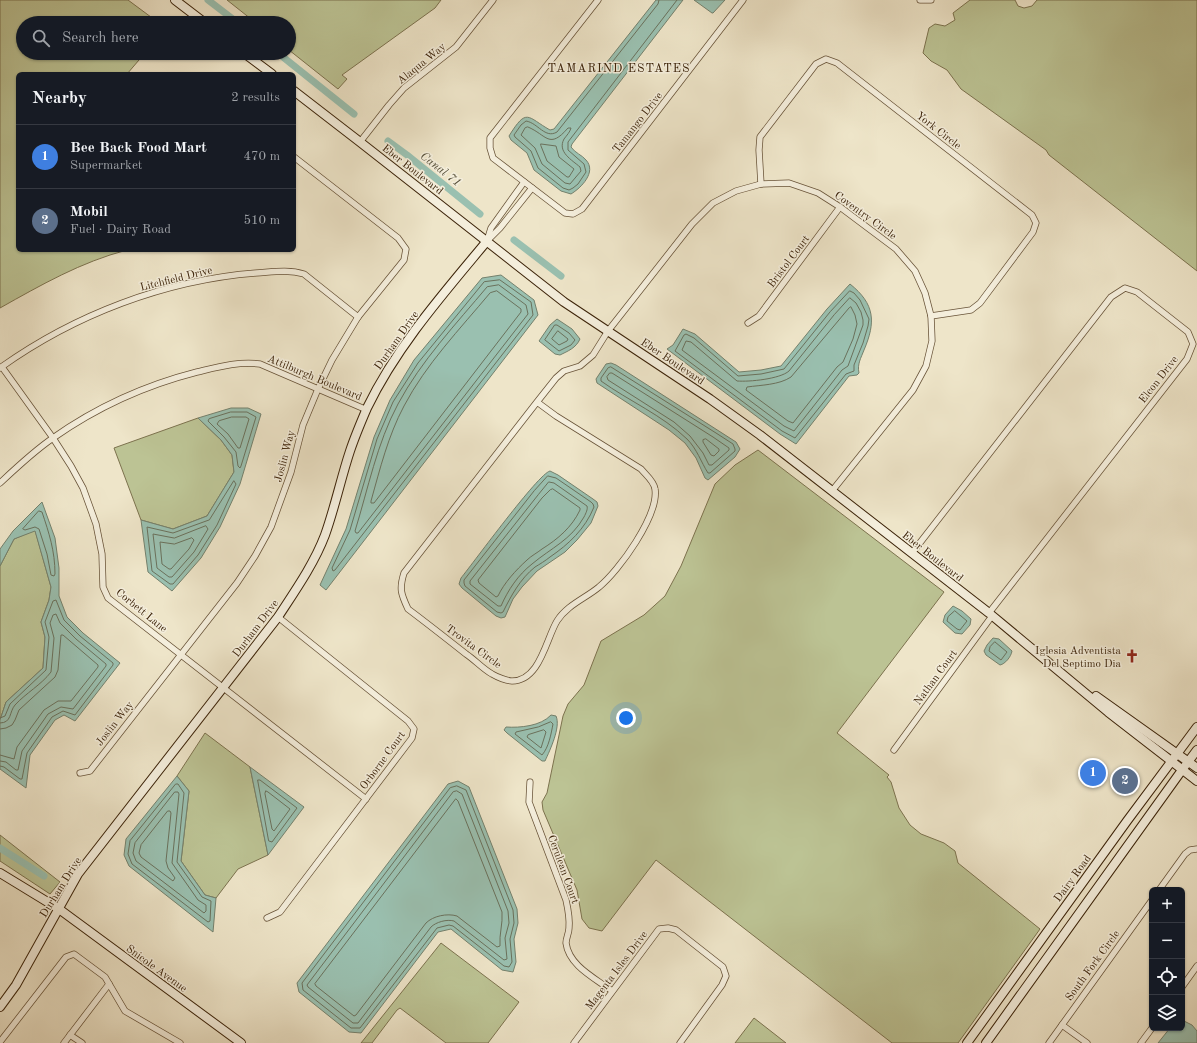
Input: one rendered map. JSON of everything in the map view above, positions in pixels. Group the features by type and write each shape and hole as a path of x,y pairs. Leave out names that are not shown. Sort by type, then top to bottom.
{"street":[{"path":"175,0 196,16"},
{"name":"Alaqua Way","path":"360,142 404,88 456,47 493,0"},
{"name":"Tamango Drive","path":"598,0 490,138 490,148 493,158 565,213 573,214 582,209 744,0"},
{"path":"920,0 931,0"},
{"name":"York Circle","path":"761,184 759,150 760,137 816,64 826,59 837,63 1032,215 1036,223 1033,232 980,303 971,310 931,316"},
{"path":"253,60 269,72"},
{"name":"Eber Boulevard","path":"296,93 564,302 754,430 990,614 1108,712 1197,781"},
{"name":"Joslin Way","path":"80,773 90,771 237,583 255,556 271,527 291,472 303,424 332,360 358,317 404,260 406,249 398,238 296,159"},
{"path":"487,241 490,228 524,182"},
{"name":"Coventry Circle","path":"608,331 692,224 713,203 736,191 761,184 789,184 818,193 840,208 896,249 915,271 925,293 931,316 932,341 926,366 913,390 832,491"},
{"path":"487,241 500,228 532,188"},
{"name":"Bristol Court","path":"748,323 759,316 840,208"},
{"name":"Durham Drive","path":"0,1007 16,985 78,874 278,617 305,575 325,536 338,496 350,450 367,410 384,376 421,322 487,241"},
{"name":"Litchfield Drive","path":"1,368 29,349 80,321 136,298 185,284 242,274 293,270 304,274 358,317"},
{"name":"Elcon Drive","path":"912,553 1110,297 1125,288 1137,292 1188,332 1193,344 1187,358 990,614"},
{"name":"Trovita Circle","path":"537,402 556,416 641,469 650,478 655,488 654,502 642,532 629,554 617,570 600,587 573,605 563,614 557,621 537,666 531,673 522,679 512,681 493,674 408,609 402,596 400,584 404,573 537,402 556,378 564,371 580,366 593,354 608,331"},
{"name":"Attilburgh Boulevard","path":"0,483 53,438 88,416 127,396 168,380 226,366 247,362 260,364 367,410"},
{"name":"Corbett Lane","path":"1,368 53,438 83,488 96,524 102,554 103,588 108,598 366,799"},
{"name":"Nathan Court","path":"894,750 990,614"},
{"name":"Orborne Court","path":"267,918 280,912 412,738 414,729 408,721 278,617"},
{"name":"Eber Boulevard","path":"1038,653 1177,752 1197,768"},
{"name":"Dairy Road","path":"967,1043 1177,752 1197,727"},
{"path":"986,1043 1197,750"},
{"name":"Cerulean Court","path":"530,782 529,802 566,900 570,915 566,942 569,954 575,964 612,991"},
{"path":"1161,887 1185,854 1190,850 1197,849"},
{"name":"Snicole Avenue","path":"0,873 59,909 241,1043"},
{"name":"South Fork Circle","path":"1049,1043 1149,904"},
{"name":"Magenta Isles Drive","path":"574,1043 659,930 668,928 676,930 723,967 726,976 722,985 680,1043"},
{"path":"0,1042 66,956 74,954 105,977 125,1011 180,1043"},
{"path":"1185,983 1197,966"},
{"path":"64,1043 110,984"},
{"path":"1062,1025 1086,1043"},
{"path":"1141,1043 1150,1031"},
{"path":"70,1034 82,1043"}],"shaded area":[{"path":"0,0 128,0 150,16 16,16 16,60 139,60 129,72 16,72 16,252 120,252 77,268 0,308"},
{"path":"227,0 441,0 435,8 342,75 347,79 338,89 296,56 296,16 247,16"},
{"path":"970,0 1015,0 1018,6 1024,8 1032,6 1037,0 1197,0 1197,271 1049,155 1046,150 961,89 947,70 931,61 923,53 929,28 935,24 945,26 955,20 953,13"},
{"path":"198,418 221,440 232,455 234,472 207,516 173,529 141,520 114,448"},
{"path":"758,450 944,592 837,733 889,775 887,777 891,782 899,808 910,825 921,834 944,843 955,851 958,863 1040,929 958,1043 892,1043 656,860 602,931 589,928 582,919 577,890 543,810 542,802 547,793 563,716 568,704 584,685 601,641 644,615 665,596 681,566 715,484 735,465"},
{"path":"35,530 51,587 49,600 41,622 45,637 43,668 6,702 0,720 0,566 14,539"},
{"path":"205,733 250,767 268,855 238,869 216,898 205,895 181,861 189,791 177,776"},
{"path":"0,835 60,882 50,894 0,861"},
{"path":"441,943 519,1002 488,1043 446,1043 400,1008 372,1043 361,1043"},
{"path":"754,1018 786,1043 735,1043"}],"water":[{"path":"656,0 683,0 572,144 571,147 586,160 590,170 583,184 571,194 561,191 534,170 527,153 511,140 509,136 520,121 528,117 550,130 554,129"},
{"path":"694,0 725,0 712,13"},
{"path":"501,275 534,300 538,315 326,590 320,585 346,529 374,437 390,400 414,360 482,278"},
{"path":"850,284 858,291 869,306 871,314 870,331 860,361 859,373 857,375 849,376 796,444 780,434 667,349 673,345 683,329 695,334 739,372 781,366 827,309"},
{"path":"557,319 572,329 580,339 569,351 560,355 555,354 539,341 550,325"},
{"path":"611,363 736,442 740,449 735,457 708,480 705,478 696,458 685,443 669,430 597,383 596,379 606,364"},
{"path":"231,408 248,408 261,414 240,484 220,527 201,558 172,591 148,572 141,520 173,529 207,516 234,472 232,455 221,440 198,418"},
{"path":"550,471 593,499 597,502 598,506 591,523 577,540 565,552 537,571 513,599 505,617 501,618 496,616 462,588 459,584 461,578 520,502 543,476"},
{"path":"42,502 55,538 59,568 59,596 67,617 83,633 120,663 75,721 64,715 55,720 30,755 26,788 0,769 0,720 6,702 43,668 45,637 41,622 49,600 51,587 35,531 14,539 0,566 0,549 13,531"},
{"path":"953,606 962,611 971,619 970,625 962,634 955,633 943,622 945,615"},
{"path":"993,638 999,639 1012,651 1008,660 1000,665 986,655 984,651"},
{"path":"551,715 556,716 557,726 550,751 545,761 542,761 504,730 506,727 524,727 536,724 547,719"},
{"path":"250,767 304,807 268,855"},
{"path":"177,776 189,791 181,861 205,895 216,898 213,932 129,866 124,855 126,839"},
{"path":"458,781 469,787 517,909 518,923 514,939 516,962 513,972 502,970 451,929 438,932 361,1033 349,1032 299,992 297,983 448,784"},
{"path":"1185,1022 1192,1025 1197,1031 1197,1043 1158,1043 1168,1031 1185,1031"}],"waterway":[{"name":"Canal 71","path":"208,0 229,16"},
{"name":"Canal 71","path":"287,60 354,114"},
{"name":"Canal 71","path":"388,141 480,214"},
{"name":"Canal 71","path":"514,240 561,276"},
{"path":"0,848 44,876"}],"place":[{"name":"Iglesia Adventista Del Septimo Dia","path":"1132,656"},
{"name":"Bee Back Food Mart","path":"1093,773"},
{"name":"Mobil","path":"1125,781"}],"district":[{"name":"TAMARIND ESTATES","path":"619,68"}]}
